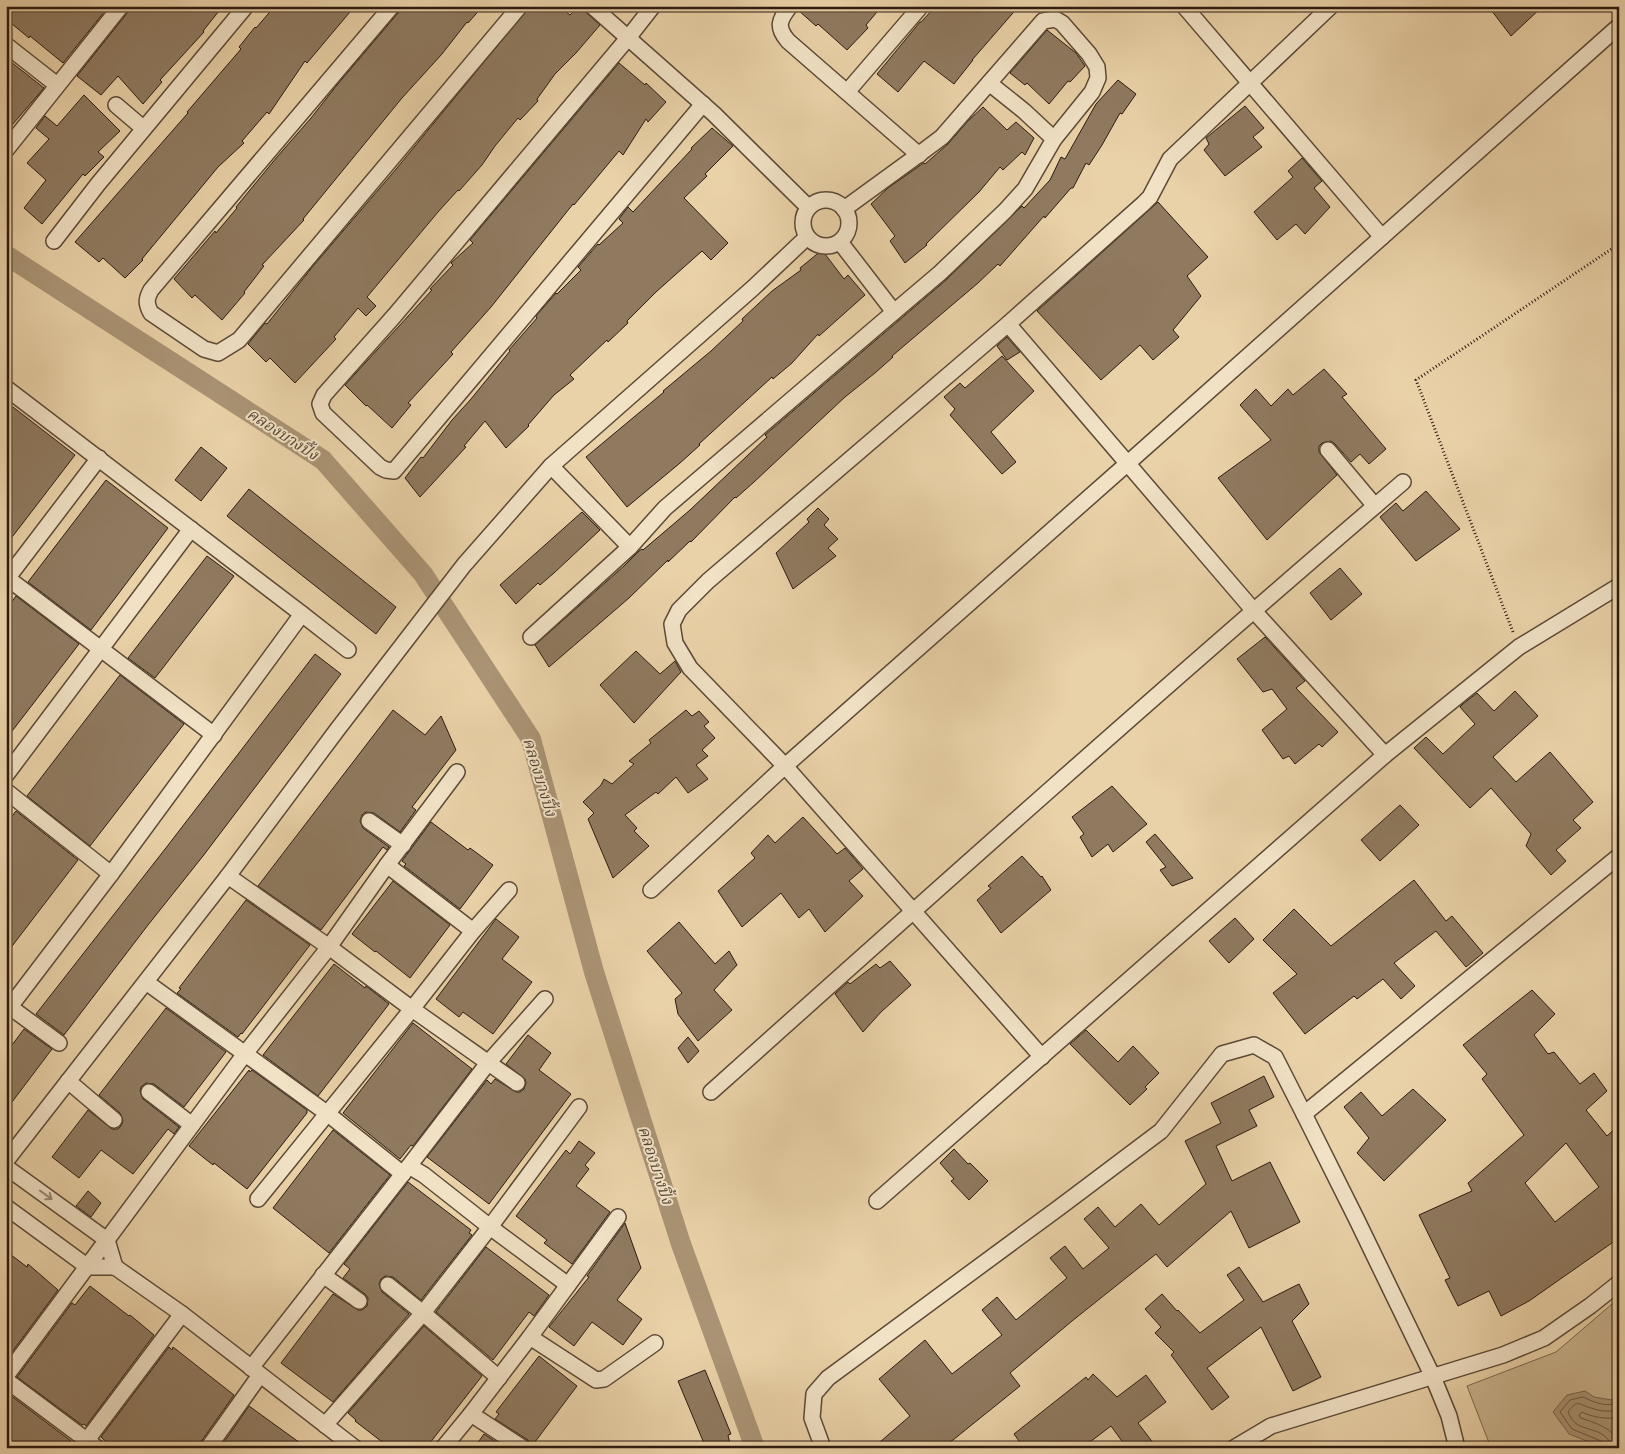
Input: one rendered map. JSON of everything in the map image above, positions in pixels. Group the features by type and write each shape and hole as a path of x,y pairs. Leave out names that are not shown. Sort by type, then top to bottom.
{"street":[{"path":"6,150 122,6"},
{"path":"54,241 143,128 246,6"},
{"path":"392,6 151,290 146,305 150,313 204,349 218,353 239,340 520,6"},
{"path":"592,6 703,104 808,208"},
{"path":"653,6 395,315 324,395 320,404 322,413 380,467 394,471 703,104"},
{"path":"790,6 784,14 780,26 781,33 919,155"},
{"path":"847,92 921,6"},
{"path":"1184,6 1382,237"},
{"path":"1042,1057 785,766 690,668 675,643 672,624 679,610 708,581 1008,324 1143,204 1150,197 1170,159 1331,6"},
{"path":"531,638 630,547 665,508 940,273 1015,200 1025,189 1054,139 1092,92 1098,78 1097,67 1089,54 1062,23 1055,19 1044,21 1035,28 998,74 988,82 942,137 844,209"},
{"path":"651,890 785,766 1619,26"},
{"path":"6,45 57,85"},
{"path":"988,82 1024,111 1054,139"},
{"path":"116,105 143,128"},
{"path":"826,199 836,202 844,209 848,218 848,229 840,242 825,246 815,243 807,237 803,227 803,217 808,208 816,201 826,199"},
{"path":"6,1161 228,876 464,565 551,466 754,288 807,237"},
{"path":"840,242 894,312"},
{"path":"1008,324 1254,611 1385,754"},
{"path":"6,388 348,650"},
{"path":"1328,450 1375,506"},
{"path":"99,458 7,579 214,734"},
{"path":"551,466 630,547"},
{"path":"710,1092 912,911 1403,482"},
{"path":"6,775 191,529"},
{"path":"877,1201 1385,754 1519,647 1619,586"},
{"path":"58,1043 7,1008 112,874 302,614"},
{"path":"182,1314 88,1445 6,1378 244,1055 329,947 387,865 458,772"},
{"path":"6,791 112,874"},
{"path":"369,821 403,845"},
{"path":"1304,1114 1619,856"},
{"path":"387,865 473,931"},
{"path":"228,876 517,1083"},
{"path":"258,1199 473,931 509,890"},
{"path":"146,982 244,1055 406,1170 424,1175 568,1285"},
{"path":"208,1448 255,1372 323,1275 488,1063 544,998"},
{"path":"822,1448 812,1418 814,1394 828,1378 1161,1131 1222,1054 1254,1045 1275,1057 1304,1114 1433,1377 1450,1416 1457,1448"},
{"path":"68,1081 114,1120"},
{"path":"150,1092 192,1125"},
{"path":"325,1425 423,1313 579,1107"},
{"path":"6,1167 107,1240 115,1267"},
{"path":"6,1207 88,1267 115,1267 182,1314 325,1425 335,1442 355,1448"},
{"path":"443,1448 499,1378 618,1217"},
{"path":"323,1275 359,1301"},
{"path":"1234,1448 1270,1426 1504,1355 1544,1338 1619,1283"},
{"path":"388,1285 499,1378"},
{"path":"530,1337 596,1380 604,1379 655,1343"},
{"path":"471,1414 523,1448"}],"path":[{"path":"1519,647 1416,380 1619,244"}],"shaded area":[{"path":"1619,1298 1619,1448 1491,1448 1467,1386 1556,1352"}],"water":[{"path":"1619,1390 1619,1448 1604,1448 1569,1434 1553,1412 1567,1395 1585,1391 1594,1397 1612,1400"}],"building":[{"path":"6,6 109,6 63,63 6,19"},
{"path":"130,6 223,6 204,32 160,80 162,82 143,104 118,76 101,95 77,76 128,12"},
{"path":"275,6 355,6 307,63 305,61 269,114 267,112 242,141 244,143 218,167 143,260 125,278 103,258 99,262 75,242 188,113 241,49 239,47 255,27"},
{"path":"404,6 483,6 402,98 304,220 262,265 264,266 245,293 222,320 195,295 192,298 174,279 215,231 216,233"},
{"path":"530,6 558,6 570,15 579,6 600,25 555,74 537,99 538,101 520,120 518,118 482,165 438,212 367,297 376,306 366,316 358,308 334,337 336,339 295,383 270,358 266,362 248,344 265,323 267,324"},
{"path":"799,6 882,6 866,25 868,28 847,50 818,24 816,26 798,10"},
{"path":"936,6 970,6 978,13 984,6 1019,6 972,60 954,84 924,61 898,92 877,74 920,22"},
{"path":"1488,6 1543,6 1511,36"},
{"path":"1047,30 1076,53 1085,66 1070,82 1068,81 1049,104 1027,83 1025,85 1010,73"},
{"path":"6,58 44,88 6,132"},
{"path":"619,63 645,85 646,83 666,102 648,122 646,119 623,155 619,151 573,204 491,307 451,352 453,354 408,403 411,405 392,428 345,385 432,290 430,289 453,265 451,263 473,243 470,240"},
{"path":"1118,80 1136,94 1122,114 1120,113 1089,165 1086,163 1073,188 1045,218 1044,216 1000,266 998,264 875,373 845,397 754,482 735,497 691,542 668,562 668,560 629,598 549,667 535,645 639,551 643,550 690,510 767,437 765,435 946,280 1022,206 1024,208 1050,180 1061,157 1065,159 1096,104"},
{"path":"84,95 120,131 98,152 104,157 85,176 83,174 42,224 24,208 46,180 27,163 49,139 36,128 45,116 57,126"},
{"path":"1245,106 1264,128 1253,137 1262,147 1225,176 1204,150 1209,144 1206,138"},
{"path":"983,107 1007,130 1016,122 1034,138 1025,155 1022,152 1003,170 1000,167 979,192 927,245 905,263 890,241 895,236 871,204 888,188 922,164 925,164 948,144"},
{"path":"712,128 733,146 705,174 707,176 684,198 728,243 711,260 702,251 656,292 627,321 628,323 570,375 574,379 554,395 529,426 506,448 485,421 464,446 466,447 420,497 405,478 421,457 423,458 509,350 537,318 536,316 556,293 581,270 578,267 598,244 623,223 619,219 628,207 633,212 691,148"},
{"path":"1302,158 1322,181 1314,188 1330,207 1305,234 1296,224 1277,240 1254,212 1293,177 1288,171"},
{"path":"1158,202 1208,257 1187,276 1201,296 1173,330 1179,337 1153,360 1140,345 1101,380 1037,311"},
{"path":"822,250 844,279 848,275 865,295 819,336 818,334 792,363 773,379 772,377 680,463 627,507 586,457 711,351 772,291 801,270 800,268"},
{"path":"1007,337 1020,352 1007,360 997,346"},
{"path":"1002,356 1034,391 991,432 1016,462 1002,474 950,415 955,409 944,397 960,383 965,388"},
{"path":"1324,369 1347,394 1342,397 1386,449 1369,464 1360,454 1351,462 1331,441 1322,443 1319,446 1319,452 1337,475 1267,540 1218,478 1271,440 1240,405 1256,389 1271,406 1288,389 1293,395"},
{"path":"13,407 75,455 6,545 6,415"},
{"path":"201,447 227,468 201,501 175,480"},
{"path":"106,480 168,528 91,630 28,582"},
{"path":"249,489 396,607 376,634 227,516"},
{"path":"1426,491 1460,529 1416,561 1380,517 1396,503 1403,511"},
{"path":"818,508 829,519 824,525 838,539 828,548 836,556 793,589 776,553 809,522 807,519"},
{"path":"582,512 600,530 554,573 540,585 538,583 516,604 500,585"},
{"path":"207,556 234,576 155,678 128,658"},
{"path":"1340,568 1362,594 1331,620 1310,593"},
{"path":"16,596 79,644 6,739 6,610"},
{"path":"1265,637 1305,681 1296,688 1338,732 1322,747 1319,744 1295,764 1289,756 1283,759 1262,730 1287,709 1272,689 1263,692 1237,659"},
{"path":"636,651 660,674 675,661 681,672 634,723 600,685"},
{"path":"315,654 341,674 64,1035 36,1014"},
{"path":"120,675 184,724 90,846 27,796"},
{"path":"1515,691 1538,716 1493,757 1516,782 1550,752 1593,802 1573,820 1581,828 1556,850 1566,861 1551,875 1526,846 1531,834 1491,788 1470,808 1414,748 1426,737 1443,754 1475,724 1460,707 1463,704 1477,693 1494,711"},
{"path":"393,710 425,735 441,716 456,750 412,807 416,810 400,832 374,813 366,812 362,815 360,821 363,828 389,847 387,850 383,847 321,930 258,886"},
{"path":"686,710 692,716 699,711 709,722 704,726 715,738 702,750 708,756 696,765 708,779 688,793 676,777 658,794 656,792 625,815 637,828 634,831 649,846 613,878 588,819 594,813 583,802 601,785 604,779 612,784 634,764 629,761 651,743 649,740"},
{"path":"1112,786 1147,824 1113,852 1108,844 1092,857 1080,837 1084,834 1072,817"},
{"path":"1400,805 1419,825 1380,861 1361,840"},
{"path":"16,811 78,860 6,954 6,824"},
{"path":"803,817 837,854 845,848 863,869 849,881 863,896 825,932 809,909 799,918 781,893 742,927 718,891 755,858 751,853 768,835 775,843"},
{"path":"431,822 468,850 470,848 493,865 460,909 404,866 406,864 402,861"},
{"path":"1155,834 1193,878 1172,886 1160,870 1166,867 1146,842"},
{"path":"1022,856 1042,876 1051,890 1001,933 977,900 991,888 988,886"},
{"path":"1414,880 1446,921 1452,916 1483,953 1466,967 1436,931 1394,963 1415,986 1401,999 1383,979 1357,999 1354,996 1305,1034 1273,993 1297,974 1263,940 1294,909 1331,946"},
{"path":"393,881 450,925 410,978 352,934"},
{"path":"246,900 310,945 238,1037 177,993"},
{"path":"1235,918 1254,939 1229,963 1209,941"},
{"path":"496,919 519,937 502,959 532,982 493,1034 463,1012 459,1017 436,999"},
{"path":"679,922 715,964 729,951 737,965 714,990 732,1010 698,1041 678,1014 675,999 682,993 647,951"},
{"path":"890,961 911,985 881,1012 863,1032 835,994 848,982 850,984 876,964 880,968"},
{"path":"334,964 389,1004 318,1096 263,1055"},
{"path":"1532,990 1555,1014 1534,1035 1548,1054 1554,1052 1580,1084 1594,1073 1607,1091 1586,1110 1607,1136 1619,1125 1619,1238 1529,1301 1501,1316 1489,1291 1458,1306 1445,1280 1450,1278 1419,1215 1472,1191 1468,1183 1524,1135 1482,1079 1487,1074 1463,1045","holes":["1566,1143 1599,1187 1555,1222 1525,1183"]},
{"path":"166,1008 226,1052 184,1107 154,1084 146,1083 141,1087 140,1091 143,1099 179,1127 174,1134 168,1129 133,1174 101,1150 79,1178 52,1157 88,1110 112,1129 118,1129 121,1126 123,1121 120,1113 99,1095"},
{"path":"413,1023 472,1069 413,1146 411,1145 400,1159 343,1113"},
{"path":"24,1029 52,1049 6,1110 6,1053"},
{"path":"1086,1030 1118,1062 1133,1046 1159,1073 1145,1087 1147,1089 1130,1105 1070,1044"},
{"path":"528,1035 551,1053 539,1070 571,1094 489,1204 427,1157 487,1080 491,1084 495,1079 516,1092 524,1089 525,1079 506,1064"},
{"path":"688,1037 699,1051 688,1063 678,1048"},
{"path":"249,1070 250,1072 252,1070 307,1110 307,1113 247,1189 189,1146"},
{"path":"1264,1076 1274,1097 1249,1110 1257,1126 1216,1146 1232,1181 1270,1162 1300,1222 1249,1248 1231,1211 1167,1267 1156,1254 1072,1321 1010,1373 1020,1386 943,1448 873,1448 910,1416 879,1379 925,1340 952,1374 1002,1335 982,1310 997,1297 1016,1320 1067,1278 1050,1258 1065,1246 1083,1269 1109,1248 1084,1219 1098,1207 1115,1227 1141,1204 1159,1225 1206,1184 1185,1141 1221,1123 1211,1103"},
{"path":"1413,1089 1446,1120 1384,1181 1357,1153 1369,1138 1344,1107 1361,1092 1382,1116"},
{"path":"333,1130 390,1175 329,1253 273,1208"},
{"path":"579,1141 595,1153 585,1165 589,1169 576,1186 610,1212 572,1264 544,1243 547,1240 516,1216 566,1150 570,1154"},
{"path":"954,1149 988,1181 969,1200 951,1181 954,1179 940,1163"},
{"path":"408,1182 471,1230 469,1233 472,1235 421,1300 393,1277 385,1276 381,1279 379,1284 382,1292 409,1314 333,1402 281,1363 333,1294 358,1310 362,1310 367,1306 368,1298 365,1294 343,1278 350,1269 344,1264"},
{"path":"88,1191 101,1203 91,1217 76,1206"},
{"path":"625,1223 641,1268 617,1300 642,1319 623,1345 592,1322 574,1346 549,1327 589,1277 587,1276"},
{"path":"486,1247 549,1295 534,1316 529,1312 493,1360 436,1312"},
{"path":"6,1251 27,1267 28,1264 58,1290 6,1360"},
{"path":"1239,1267 1263,1302 1299,1284 1309,1304 1292,1321 1321,1377 1293,1391 1261,1327 1207,1368 1229,1397 1212,1410 1171,1355 1174,1352 1155,1333 1161,1327 1145,1309 1162,1294 1200,1333 1244,1300 1227,1275"},
{"path":"90,1286 154,1335 86,1426 82,1425 17,1377 72,1303 75,1305"},
{"path":"424,1326 482,1376 426,1448 390,1448 355,1421 348,1413"},
{"path":"169,1347 172,1350 173,1347 234,1395 200,1443 199,1448 113,1448 101,1437"},
{"path":"539,1356 577,1386 532,1446 528,1440 495,1419 499,1414 496,1412"},
{"path":"705,1370 731,1434 728,1435 731,1448 706,1448 678,1381"},
{"path":"1093,1374 1117,1397 1146,1375 1166,1402 1138,1423 1157,1448 1127,1448 1111,1426 1082,1448 1024,1448 1014,1434 1086,1377 1088,1380"},
{"path":"6,1392 71,1441 66,1448 6,1448"},
{"path":"249,1406 307,1448 220,1448"},
{"path":"484,1434 505,1448 474,1448"}],"waterway":[{"name":"คลองบางปิ้ง","path":"6,255 323,460 423,574 531,739 594,972 681,1244 755,1448"}]}
